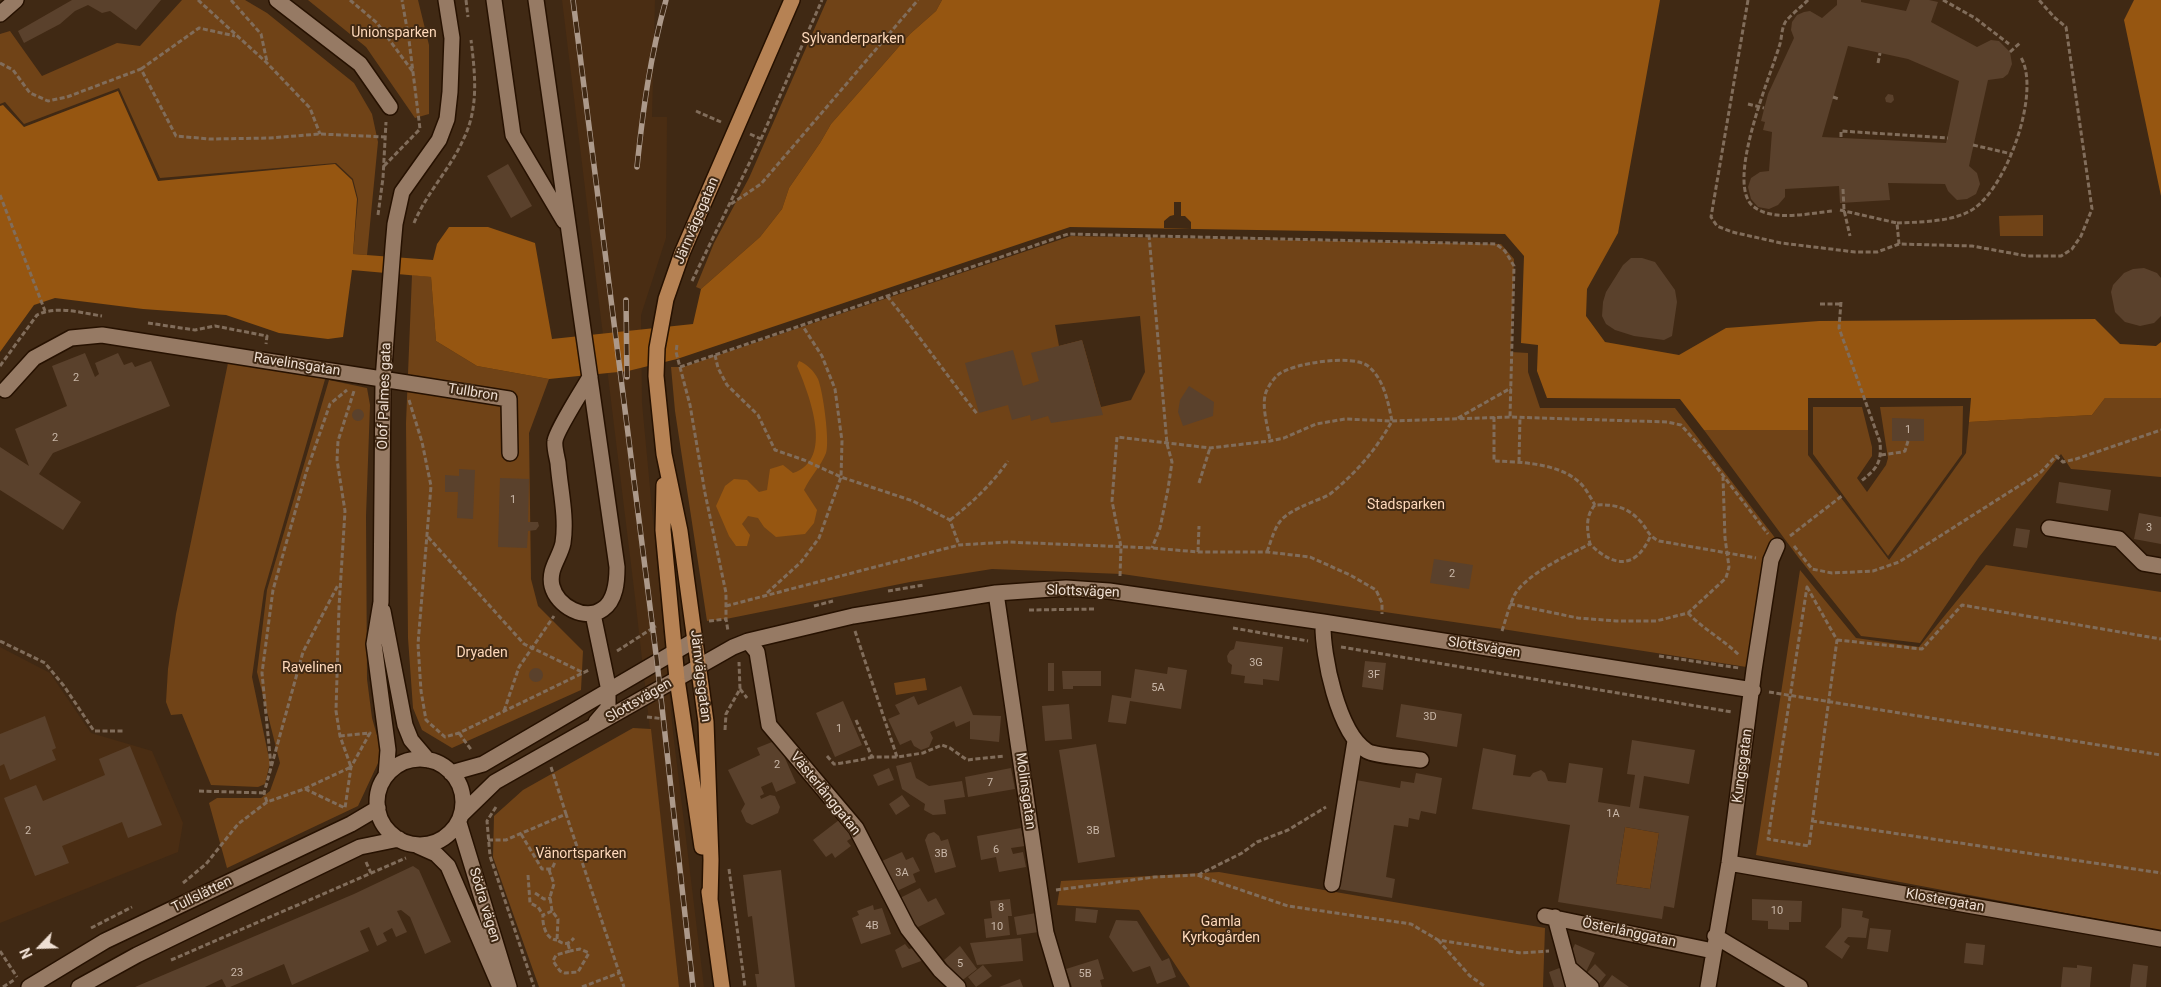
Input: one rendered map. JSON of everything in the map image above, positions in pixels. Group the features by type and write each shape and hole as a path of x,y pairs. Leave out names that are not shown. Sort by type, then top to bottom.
{"main road":[{"name":"Järnvägsgatan","path":"710,901 711,860 706,722 680,531 664,454 656,376 657,348 662,317 682,253 792,0"},
{"name":"Järnvägsgatan","path":"664,454 663,530 678,679 722,987"}],"street":[{"path":"0,14 16,0"},
{"path":"277,0 360,64 390,107"},
{"name":"Olof Palmes gata","path":"386,776 388,750 374,644 381,602 383,380 393,247 395,224 402,192 439,140 446,118 450,92 452,38 446,0"},
{"path":"494,0 513,135 568,226"},
{"path":"536,0 590,378 617,575 617,583 611,599 604,609 594,614 575,612 560,602 552,586 553,566 563,544 563,513 555,440 590,378"},
{"name":"Ravelinsgatan","path":"5,390 34,358 71,338 102,336 383,380"},
{"name":"Tullbron","path":"383,380 509,399 510,453"},
{"path":"2048,528 2119,539 2143,563 2161,566"},
{"name":"Kungsgatan","path":"1708,987 1729,863 1750,715 1754,670 1771,560 1782,542"},
{"name":"Slottsvägen","path":"460,819 495,782 733,647 753,647 996,593 1066,588 1109,591 1323,622 1753,690"},
{"name":"Molinsgatan","path":"996,593 1046,933 1062,987"},
{"name":"Olof Palmes gata","path":"381,602 405,725 411,740 428,760"},
{"path":"592,727 608,708 608,692 594,614"},
{"path":"1323,622 1322,644 1332,690 1355,741 1368,752 1421,760"},
{"name":"Slottsvägen","path":"450,773 484,764 695,640"},
{"name":"Västerlånggatan","path":"753,647 769,725 856,828 908,929 940,970 958,987"},
{"path":"1332,884 1355,741"},
{"path":"414,760 428,760 438,763 450,773 455,777 462,792 460,819 450,834 416,854 385,826 378,808 379,790 386,776 400,764 414,760"},
{"name":"Tullslätten","path":"23,982 351,824 378,808"},
{"name":"Södra vägen","path":"460,819 509,987"},
{"name":"Tullslätten","path":"79,987 137,955 360,847 399,839"},
{"name":"Södra vägen","path":"416,854 436,854 448,866 500,987"},
{"name":"Klostergatan","path":"1729,863 2161,938"},
{"name":"Österlånggatan","path":"1564,949 1550,916 1714,944 1800,987"},
{"path":"1564,949 1574,987"},
{"path":"1569,968 1591,987"}],"path":[{"path":"198,0 267,63 310,108 320,134"},
{"path":"231,0 261,34 267,63"},
{"path":"350,0 377,23 413,72"},
{"path":"384,166 420,129 402,0"},
{"path":"689,288 730,204 822,0"},
{"path":"730,204 762,184 918,0"},
{"path":"1748,0 1712,217 1717,226 1732,232 1781,243 1855,252 1877,252 1899,244 1972,246 2027,256 2061,256 2072,250 2081,236 2092,209 2066,27 2054,18 2039,0"},
{"path":"1808,0 1785,22 1780,46 1756,110 1746,159 1743,186 1746,198 1753,207 1765,213 1782,215 1833,211"},
{"path":"1943,0 1975,18 2008,44"},
{"path":"0,63 13,70 30,94 48,101 67,97 142,69 199,28 236,36"},
{"path":"2010,52 2021,42"},
{"path":"1878,63 1880,53"},
{"path":"1842,210 1897,223 1929,222 1969,212 1991,192 2002,177 2017,143 2026,95 2027,71 2020,56"},
{"path":"142,69 176,136 209,139 270,138 320,134 385,137"},
{"path":"1833,97 1839,99"},
{"path":"1748,104 1764,108"},
{"path":"383,178 385,137 390,107"},
{"path":"1841,137 1841,131 1948,138"},
{"path":"1974,145 2012,154"},
{"path":"1843,189 1842,210 1850,236"},
{"path":"0,195 45,311"},
{"path":"1897,223 1899,244"},
{"path":"680,367 1068,234 1496,244 1505,251 1514,266 1510,417"},
{"path":"1149,235 1167,444 1172,462 1160,528 1152,548"},
{"path":"887,296 922,338 949,379 978,415"},
{"path":"1820,304 1841,303 1839,328 1880,442 1881,455 1878,465 1860,482"},
{"path":"0,366 37,315 45,311 54,310 110,318"},
{"path":"138,322 194,330 215,326 267,336"},
{"path":"766,594 801,562 819,538 841,477 842,441 835,390 822,356 802,325"},
{"path":"715,355 718,368 727,385 758,415 775,450 804,460 841,477 913,500 950,520 959,545"},
{"path":"1267,552 1279,520 1290,512 1328,495 1376,449 1392,421 1388,403 1377,375 1367,366 1357,361 1335,360 1291,368 1279,374 1270,383 1264,403 1270,441"},
{"path":"679,362 690,404 705,493 726,593 726,619 707,621"},
{"path":"351,768 340,736 336,711 340,582 345,510 337,460 338,441 353,392 362,376"},
{"path":"271,766 262,674 273,590 306,473 330,404 362,376"},
{"path":"403,382 422,442 431,486 418,644 421,691 426,720 445,737 459,733 585,674 652,628 660,624 673,623"},
{"path":"1458,418 1512,388"},
{"path":"1494,417 1494,461 1519,462 1571,476 1581,484 1595,505"},
{"path":"1120,576 1121,547 1112,502 1117,437 1210,448 1284,438 1316,424 1345,419 1392,421 1510,417 1667,422 1681,426 1782,542 1843,495"},
{"path":"1519,462 1520,418"},
{"path":"1794,546 1812,569 1832,573 1873,571 1899,562 1989,506 2041,472 2056,456 2063,462 2076,459 2161,430"},
{"path":"1881,455 1905,451 1908,441"},
{"path":"1199,483 1210,448"},
{"path":"950,520 969,505 997,476 1008,461"},
{"path":"1510,604 1559,615 1616,621 1656,620 1688,613 1726,578 1729,567 1723,476"},
{"path":"1650,537 1645,549 1635,558 1623,562 1610,561 1590,544 1587,522 1590,511 1595,505 1612,504 1628,509 1641,522 1650,537 1659,541 1771,560"},
{"path":"1198,552 1199,526"},
{"path":"427,536 524,644 585,674"},
{"path":"726,606 766,594 901,562 959,545 1008,542 1152,548 1198,552 1267,552 1310,557 1350,575 1376,590 1382,603 1382,614"},
{"path":"1502,632 1510,604 1516,592 1538,573 1590,544"},
{"path":"267,802 264,793 303,652 340,582"},
{"path":"1808,587 1836,640 1809,846 1768,839 1791,695 1808,587"},
{"path":"1836,640 1922,650 1962,605 2161,639"},
{"path":"1026,610 1100,609"},
{"path":"1688,613 1697,623 1727,644 1754,670"},
{"path":"504,712 520,667 555,615"},
{"path":"846,632 856,625 897,757"},
{"path":"1228,627 1750,715"},
{"path":"0,641 45,663 64,686 94,731 125,731"},
{"path":"725,734 726,714 740,689 739,659 753,647"},
{"path":"1753,690 2161,755"},
{"path":"706,722 726,714"},
{"path":"642,716 684,724"},
{"path":"856,720 872,757"},
{"path":"304,789 344,808 351,768 370,733 340,736"},
{"path":"459,733 475,755"},
{"path":"827,756 834,764 838,764 848,760 872,757 897,757 923,753 942,745 950,748 967,760 1020,755"},
{"path":"543,772 559,762"},
{"path":"551,767 624,987"},
{"path":"176,889 206,864 238,824 267,802 304,789 351,768"},
{"path":"198,791 264,793"},
{"path":"1197,875 1242,854 1257,842 1320,812 1347,792"},
{"path":"497,805 486,821 490,856 534,987"},
{"path":"488,840 506,840 566,814"},
{"path":"1812,820 2161,873"},
{"path":"521,834 540,867 549,870"},
{"path":"162,963 416,854"},
{"path":"549,870 554,866 554,862"},
{"path":"729,864 745,987"},
{"path":"549,870 554,884 551,898 552,911 558,919 557,940"},
{"path":"528,875 530,903 538,907 543,915 542,920 549,937 568,944"},
{"path":"1040,892 1155,877 1197,875 1288,906 1411,924 1438,940 1476,982 1486,987"},
{"path":"535,893 544,899 551,898"},
{"path":"88,931 94,925 134,906"},
{"path":"543,915 552,911"},
{"path":"568,944 574,938"},
{"path":"1438,940 1521,953 1564,949"},
{"path":"568,944 570,951"},
{"path":"578,972 589,953 580,949 554,957 555,965 565,973 578,972 582,976"},
{"path":"0,950 23,982"},
{"path":"582,987 619,973"}],"shaded area":[{"path":"562,0 655,0 652,117 667,117 666,238 641,315 642,403 673,732 704,987 679,987 635,597"},
{"path":"942,0 1660,0 1618,233 1587,289 1586,316 1605,342 1679,355 1726,328 1819,321 2095,319 2120,344 2156,346 2161,342 2161,398 2105,398 2092,415 1969,422 1971,398 1808,398 1808,430 1704,430 1680,399 1547,398 1537,371 1538,345 1521,343 1524,256 1505,234 1070,227 677,359 628,371 549,379 477,366 436,341 431,277 352,270 343,337 328,339 279,333 226,315 143,309 55,298 34,305 0,352 0,106 3,105 24,127 118,91 158,181 335,164 352,180 357,199 353,254 433,260 437,244 449,227 488,227 535,243 552,339 693,324 701,289 760,237 782,209 789,188 831,124 910,34 936,11"},
{"path":"2134,0 2161,0 2161,196 2124,20"},
{"path":"799,361 810,368 818,379 827,428 826,453 804,490 817,510 814,523 805,534 776,537 764,527 758,518 748,516 742,524 750,535 747,546 736,546 729,536 716,506 725,486 734,479 747,480 759,492 767,490 770,469 783,465 793,473 806,466 813,455 816,441 815,425 812,409 797,366"},
{"path":"0,647 50,673 91,733 152,751 183,823 178,852 0,923"}],"green space":[{"path":"182,0 245,0 267,13 354,83 372,114 378,142 367,255 353,254 358,199 353,179 336,163 160,178 119,88 24,124 5,102 0,104 0,34 10,31 42,76 117,43 140,46"},
{"name":"Unionsparken","path":"308,0 418,0 429,45 429,114 415,118 366,47"},
{"name":"Sylvanderparken","path":"827,0 942,0 936,11 910,34 831,124 789,188 782,209 760,237 701,289 696,287 714,243 749,178"},
{"path":"2043,215 2043,236 2000,236 1999,216"},
{"name":"Stadsparken","path":"1071,236 1501,244 1514,259 1511,352 1528,353 1528,372 1540,408 1675,408 1776,539 1753,668 1502,629 1122,574 992,569 910,582 726,619 707,621 675,411 671,367 683,367","holes":["1140,316 1145,372 1131,400 1101,407 1082,340 1059,346 1055,325"]},
{"name":"Dryaden","path":"412,275 431,277 436,341 477,366 549,379 529,433 531,579 538,606 583,651 581,690 452,748 422,730 413,708 408,638 406,423"},
{"path":"228,363 326,376 264,591 252,677 270,763 265,784 258,787 211,785 182,714 171,715 166,702 168,669 176,614"},
{"name":"Ravelinen","path":"329,380 367,388 370,405 366,516 367,679 372,718 380,746 379,761 358,806 227,868 209,803 217,798 261,798 270,791 280,763 257,672 267,590"},
{"path":"2105,398 2161,398 2161,477 2071,469 2061,454 1979,557 1920,643 1861,636 1798,557 1704,430 1808,430 1808,455 1889,560 1966,453 1969,422 2092,415"},
{"path":"1963,406 1962,454 1888,556 1813,454 1813,407 1862,407 1872,447 1872,456 1857,478 1867,492 1886,465 1888,458 1880,407"},
{"path":"1986,565 2161,592 2161,931 1756,855 1800,570 1856,638 1919,647"},
{"path":"925,678 927,690 896,695 894,683"},
{"name":"Vänortsparken","path":"633,728 651,729 679,987 539,987 493,857 494,816 523,790"},
{"path":"1625,827 1659,833 1650,889 1616,884"},
{"name":"Gamla Kyrkogården","path":"1219,872 1545,928 1543,987 1190,987 1139,910 1057,905 1061,881"}],"pier":[{"path":"1174,202 1181,202 1181,216 1185,216 1191,222 1191,229 1164,228 1164,221 1174,215"}],"building":[{"path":"72,0 161,0 136,30 110,11 102,13 88,5 75,11 60,24 24,43 18,31"},
{"path":"1837,0 1861,0 1861,2 1906,11 1910,0 1938,2 1931,22 1977,47 1991,40 1999,41 2010,52 2012,64 2008,74 2003,78 1988,80 1969,166 1977,173 1980,184 1976,194 1967,199 1957,200 1948,191 1945,184 1888,183 1890,200 1840,203 1839,186 1785,189 1785,197 1778,205 1769,209 1758,207 1751,199 1748,187 1751,178 1760,172 1769,171 1772,132 1763,130 1765,122 1761,121 1768,94 1794,38 1791,30 1792,22 1797,15 1810,11 1822,18 1837,5","holes":["1848,46 1908,59 1959,81 1946,143 1822,137"]},
{"path":"1888,94 1893,95 1894,100 1891,103 1886,102 1885,98"},
{"path":"508,164 532,206 511,218 487,176"},
{"path":"1631,258 1642,258 1655,262 1675,290 1677,302 1672,336 1664,340 1634,336 1615,330 1606,324 1602,316 1606,292 1623,265"},
{"path":"2144,268 2157,273 2161,278 2161,316 2154,323 2140,326 2125,322 2115,312 2111,292 2113,285 2124,273 2133,269"},
{"path":"1082,340 1103,415 1051,423 1048,416 1031,421 1030,415 1012,420 1008,405 979,413 965,363 1013,350 1023,386 1039,381 1031,353"},
{"path":"85,353 95,377 99,374 95,363 118,353 124,365 132,362 135,367 151,361 170,406 53,453 39,474 81,502 63,530 0,490 0,447 29,466 15,429 67,406 52,366"},
{"path":"1189,386 1214,402 1213,416 1183,426 1178,412 1180,400"},
{"path":"356,409 360,409 364,415 360,421 356,421 352,417 352,413"},
{"path":"1892,418 1924,419 1924,441 1892,441"},
{"path":"459,469 475,470 473,519 457,518 458,492 445,492 445,475 459,476"},
{"path":"500,478 529,479 528,522 538,522 539,526 536,530 528,531 527,548 498,547"},
{"path":"2059,482 2111,490 2108,511 2056,503"},
{"path":"2139,513 2161,517 2161,544 2134,539"},
{"path":"2016,528 2030,530 2027,548 2013,546"},
{"path":"1434,559 1473,565 1469,589 1430,583"},
{"path":"1236,641 1283,647 1279,681 1263,679 1263,685 1244,683 1245,676 1231,674 1232,665 1228,662 1227,656 1234,649"},
{"path":"1365,661 1386,663 1383,690 1362,687"},
{"path":"1048,663 1054,663 1054,691 1048,691"},
{"path":"1168,667 1187,670 1181,709 1130,701 1126,724 1108,722 1112,695 1131,698 1135,669 1167,674"},
{"path":"533,668 539,668 543,675 539,682 533,682 529,678 529,672"},
{"path":"1062,671 1101,671 1101,686 1073,686 1073,689 1063,689"},
{"path":"961,686 973,715 1001,716 999,742 970,739 970,721 956,727 954,721 930,732 933,738 929,747 921,750 914,746 911,740 900,745 888,719 900,714 895,705 914,696 918,705"},
{"path":"843,701 862,745 835,757 816,713"},
{"path":"1069,704 1072,739 1045,741 1042,706"},
{"path":"1401,704 1462,714 1457,747 1396,737"},
{"path":"45,716 56,748 52,750 56,760 10,780 4,764 0,766 0,734"},
{"path":"777,740 796,783 776,792 772,782 761,787 764,794 760,796 761,799 770,795 775,796 780,807 778,813 752,825 746,822 741,811 745,804 728,770 760,755 757,748"},
{"path":"1632,740 1695,750 1689,784 1644,776 1639,808 1689,816 1674,908 1664,906 1662,919 1558,902 1570,825 1472,809 1483,748 1516,755 1513,775 1530,777 1533,773 1541,770 1545,773 1548,781 1566,783 1569,763 1603,768 1598,802 1630,807 1635,775 1627,774","holes":["1625,827 1659,833 1650,889 1616,884"]},
{"path":"1096,744 1115,857 1078,863 1059,750"},
{"path":"130,746 162,825 128,838 122,822 62,846 69,863 35,876 4,798 36,785 43,801 105,775 99,759"},
{"path":"911,762 916,778 929,786 962,781 965,797 944,800 946,814 933,815 924,810 925,804 902,789 896,766"},
{"path":"889,768 894,780 878,786 873,775"},
{"path":"1011,768 1015,789 968,797 965,777"},
{"path":"1416,773 1442,778 1436,814 1421,811 1419,820 1409,818 1408,827 1394,825 1386,877 1395,879 1392,898 1338,889 1356,780 1400,788 1401,781 1414,783"},
{"path":"902,795 910,806 896,815 889,804"},
{"path":"839,820 853,837 847,841 851,846 835,858 832,853 826,857 813,840"},
{"path":"1021,828 1025,846 1011,848 1013,854 1023,852 1026,867 999,872 996,857 981,860 977,836"},
{"path":"934,832 941,841 948,839 956,867 935,873 925,840 928,834"},
{"path":"902,852 906,860 913,857 920,871 913,874 916,882 897,891 882,861"},
{"path":"413,866 419,870 451,942 425,954 410,917 401,910 397,911 407,932 396,937 392,928 383,933 387,941 377,946 369,927 360,931 369,951 292,985 284,964 230,987 226,987 222,979 205,987 135,987 354,894"},
{"path":"781,870 795,987 757,987 755,974 759,974 752,916 748,917 743,875"},
{"path":"920,888 928,902 936,898 945,914 916,928 900,898"},
{"path":"1010,899 1012,916 1008,916 1010,935 986,938 984,919 992,918 990,901"},
{"path":"1752,899 1802,901 1801,922 1789,922 1789,930 1768,929 1768,921 1752,920"},
{"path":"873,905 874,910 882,908 891,934 861,944 852,918 859,915 857,911"},
{"path":"1076,908 1098,910 1096,923 1075,921"},
{"path":"1842,908 1863,911 1862,917 1869,919 1866,938 1848,937 1844,942 1850,946 1842,959 1825,947 1841,927"},
{"path":"1036,913 1039,932 1017,935 1014,917"},
{"path":"1116,920 1137,921 1162,961 1169,958 1176,977 1157,984 1150,966 1133,972 1109,937"},
{"path":"1870,928 1891,930 1888,952 1867,949"},
{"path":"1021,938 1023,961 977,965 970,943"},
{"path":"1966,943 1985,945 1983,965 1964,963"},
{"path":"905,944 909,949 913,948 924,960 902,968 895,950"},
{"path":"1575,944 1595,953 1585,974 1569,957"},
{"path":"960,946 977,969 960,982 944,960"},
{"path":"1098,959 1104,979 1100,980 1102,987 1072,987 1066,969"},
{"path":"1595,964 1606,975 1597,986 1585,975"},
{"path":"2133,964 2148,966 2146,987 2130,987"},
{"path":"983,965 992,976 976,987 968,977"},
{"path":"2077,965 2092,967 2090,987 2061,987 2063,967 2077,968"},
{"path":"1562,967 1568,987 1554,987 1549,972"},
{"path":"1612,975 1629,987 1603,987"},
{"path":"1020,979 1023,987 999,987"}],"railway":[{"path":"573,0 657,662 693,987"},
{"path":"637,167 648,83 666,0"},
{"path":"626,300 627,377"}]}
